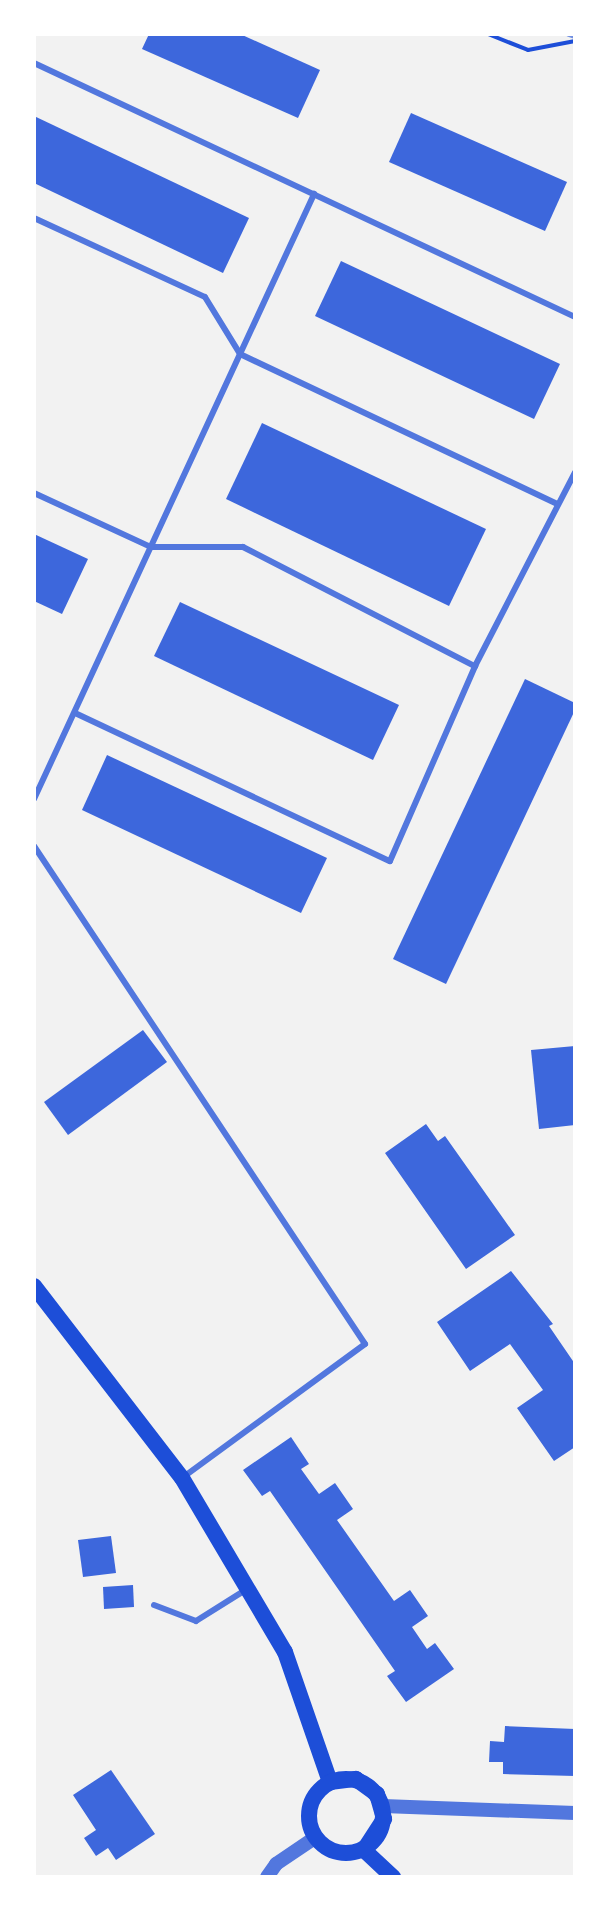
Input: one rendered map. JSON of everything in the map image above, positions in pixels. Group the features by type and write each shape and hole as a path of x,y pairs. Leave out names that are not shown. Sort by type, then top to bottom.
{"main road":[{"path":"34,1286 182,1478 285,1652 330,1782"},
{"path":"356,1779 377,1794 383,1806 381,1831 364,1850 337,1852 316,1837 310,1826 312,1800 330,1782 356,1779"},
{"path":"364,1850 393,1877"}],"street":[{"path":"383,1806 575,1813"},
{"path":"267,1877 276,1864 316,1837"}],"lane":[{"path":"34,63 575,317"},
{"path":"34,799 314,194"},
{"path":"34,218 205,297 240,354 557,504"},
{"path":"75,713 390,861 475,666 575,472"},
{"path":"34,493 151,547 243,547 475,666"},
{"path":"34,846 365,1344 182,1478"},
{"path":"154,1605 196,1621 247,1589"}],"path":[{"path":"488,34 528,50 575,41"}],"building":[{"path":"149,34 240,34 320,70 298,118 142,49"},
{"path":"411,113 567,182 545,231 389,162"},
{"path":"34,116 249,218 223,273 34,183"},
{"path":"341,261 560,364 534,419 315,316"},
{"path":"262,423 486,529 449,606 226,499"},
{"path":"34,534 88,559 62,614 34,601"},
{"path":"180,602 399,705 373,760 154,656"},
{"path":"525,679 575,703 575,710 446,984 393,959"},
{"path":"107,755 327,858 301,913 82,810"},
{"path":"143,1030 167,1062 68,1135 44,1102"},
{"path":"575,1046 575,1125 539,1129 531,1050"},
{"path":"426,1124 438,1141 445,1136 515,1235 466,1269 385,1153"},
{"path":"511,1271 553,1324 549,1326 575,1364 575,1447 554,1461 517,1408 543,1390 510,1344 470,1371 437,1322"},
{"path":"291,1437 309,1464 301,1469 319,1494 335,1483 353,1509 337,1520 394,1601 410,1590 428,1616 412,1627 427,1649 435,1643 454,1669 406,1702 387,1676 395,1671 270,1491 262,1496 243,1470"},
{"path":"111,1536 116,1573 83,1577 78,1540"},
{"path":"133,1585 134,1607 104,1609 103,1587"},
{"path":"505,1726 575,1729 575,1776 503,1774 503,1762 489,1762 490,1741 504,1742"},
{"path":"111,1770 155,1834 116,1860 108,1848 96,1856 84,1838 96,1830 73,1795"}],"railway":[{"path":"569,34 575,36"}]}
